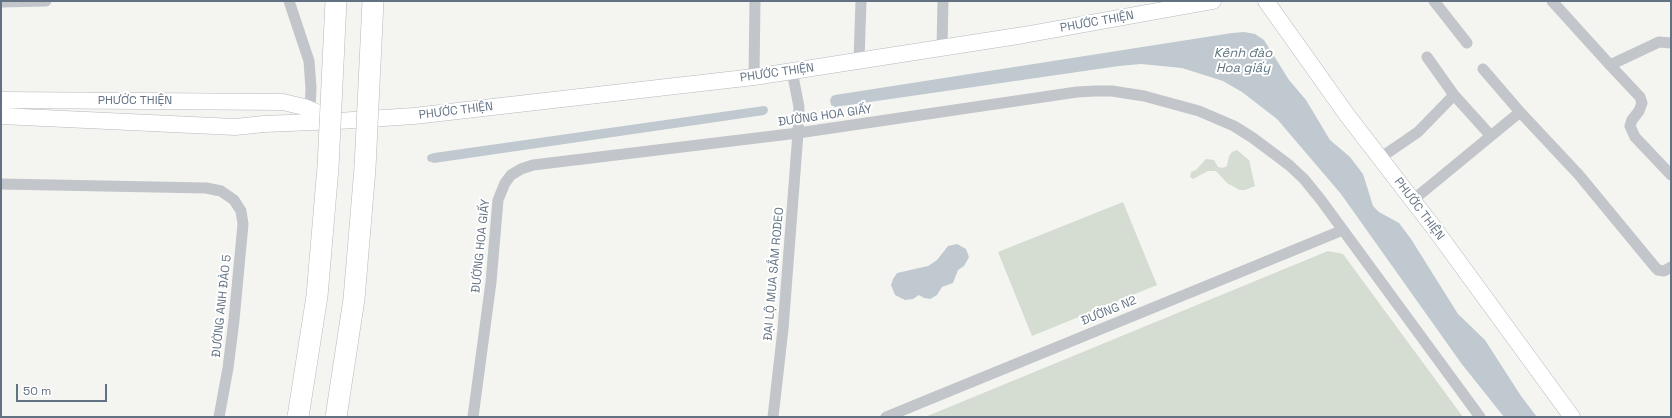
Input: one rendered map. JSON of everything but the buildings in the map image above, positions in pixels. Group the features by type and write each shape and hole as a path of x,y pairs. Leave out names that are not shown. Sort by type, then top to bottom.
{"highway":[{"path":"298,417 318,281 328,167 336,1"},
{"path":"336,417 354,299 365,168 373,1"}],"street":[{"path":"1,2 46,1"},
{"path":"289,1 307,52 311,88 310,110"},
{"path":"754,77 755,1"},
{"path":"859,61 861,1"},
{"path":"942,48 943,1"},
{"name":"PHƯỚC THIỆN","path":"1,116 235,127 264,124 414,116 754,77 1024,35 1213,1"},
{"name":"PHƯỚC THIỆN","path":"1266,1 1347,115 1412,200 1572,417"},
{"path":"1434,1 1467,43"},
{"path":"1552,1 1640,97 1642,103 1630,126 1635,137 1671,175"},
{"path":"1610,65 1659,42 1671,43"},
{"path":"1426,57 1454,95 1491,136"},
{"path":"1483,69 1520,112 1579,175 1655,267 1658,270 1664,270 1671,267"},
{"name":"ĐẠI LỘ MUA SẮM RODEO","path":"773,417 783,329 798,133 799,107 792,71"},
{"name":"ĐƯỜNG HOA GIẤY","path":"473,417 490,294 498,200 502,188 511,175 521,169 533,165 798,133 1077,92 1112,91 1144,96 1199,110 1234,126 1272,152 1304,179 1480,417"},
{"path":"1380,158 1418,132 1454,95"},
{"name":"PHƯỚC THIỆN","path":"1,100 283,102 310,110 338,121"},
{"path":"1412,200 1520,112"},
{"name":"ĐƯỜNG ANH ĐÀO 5","path":"1,184 206,188 221,191 234,200 241,211 243,224 234,320 228,368 219,417"},
{"name":"ĐƯỜNG N2","path":"886,417 1343,230"}],"shaded area":[{"path":"1237,150 1249,160 1255,186 1245,190 1240,190 1227,183 1216,171 1208,171 1193,179 1190,177 1191,172 1196,170 1206,159 1214,160 1218,167 1223,168 1227,166 1229,156 1232,152"},
{"path":"1123,202 1157,285 1032,336 998,252"},
{"path":"1328,251 1343,254 1463,417 925,417"}],"water":[{"name":"Kênh đào Hoa giấy","path":"1244,32 1255,34 1264,40 1289,80 1306,100 1330,140 1350,157 1363,174 1373,206 1379,212 1399,223 1411,239 1458,314 1485,340 1521,396 1537,417 1504,417 1461,363 1341,194 1277,119 1242,92 1223,81 1182,68 1141,64 835,107 831,105 830,100 832,96 835,95"},
{"path":"764,106 767,107 768,110 764,115 434,163 428,161 427,158 428,155 434,153"},
{"path":"957,244 966,249 969,257 964,266 958,270 953,283 942,287 937,295 930,299 919,295 913,299 905,300 895,295 891,285 897,273 928,266 937,260 948,246"}]}
